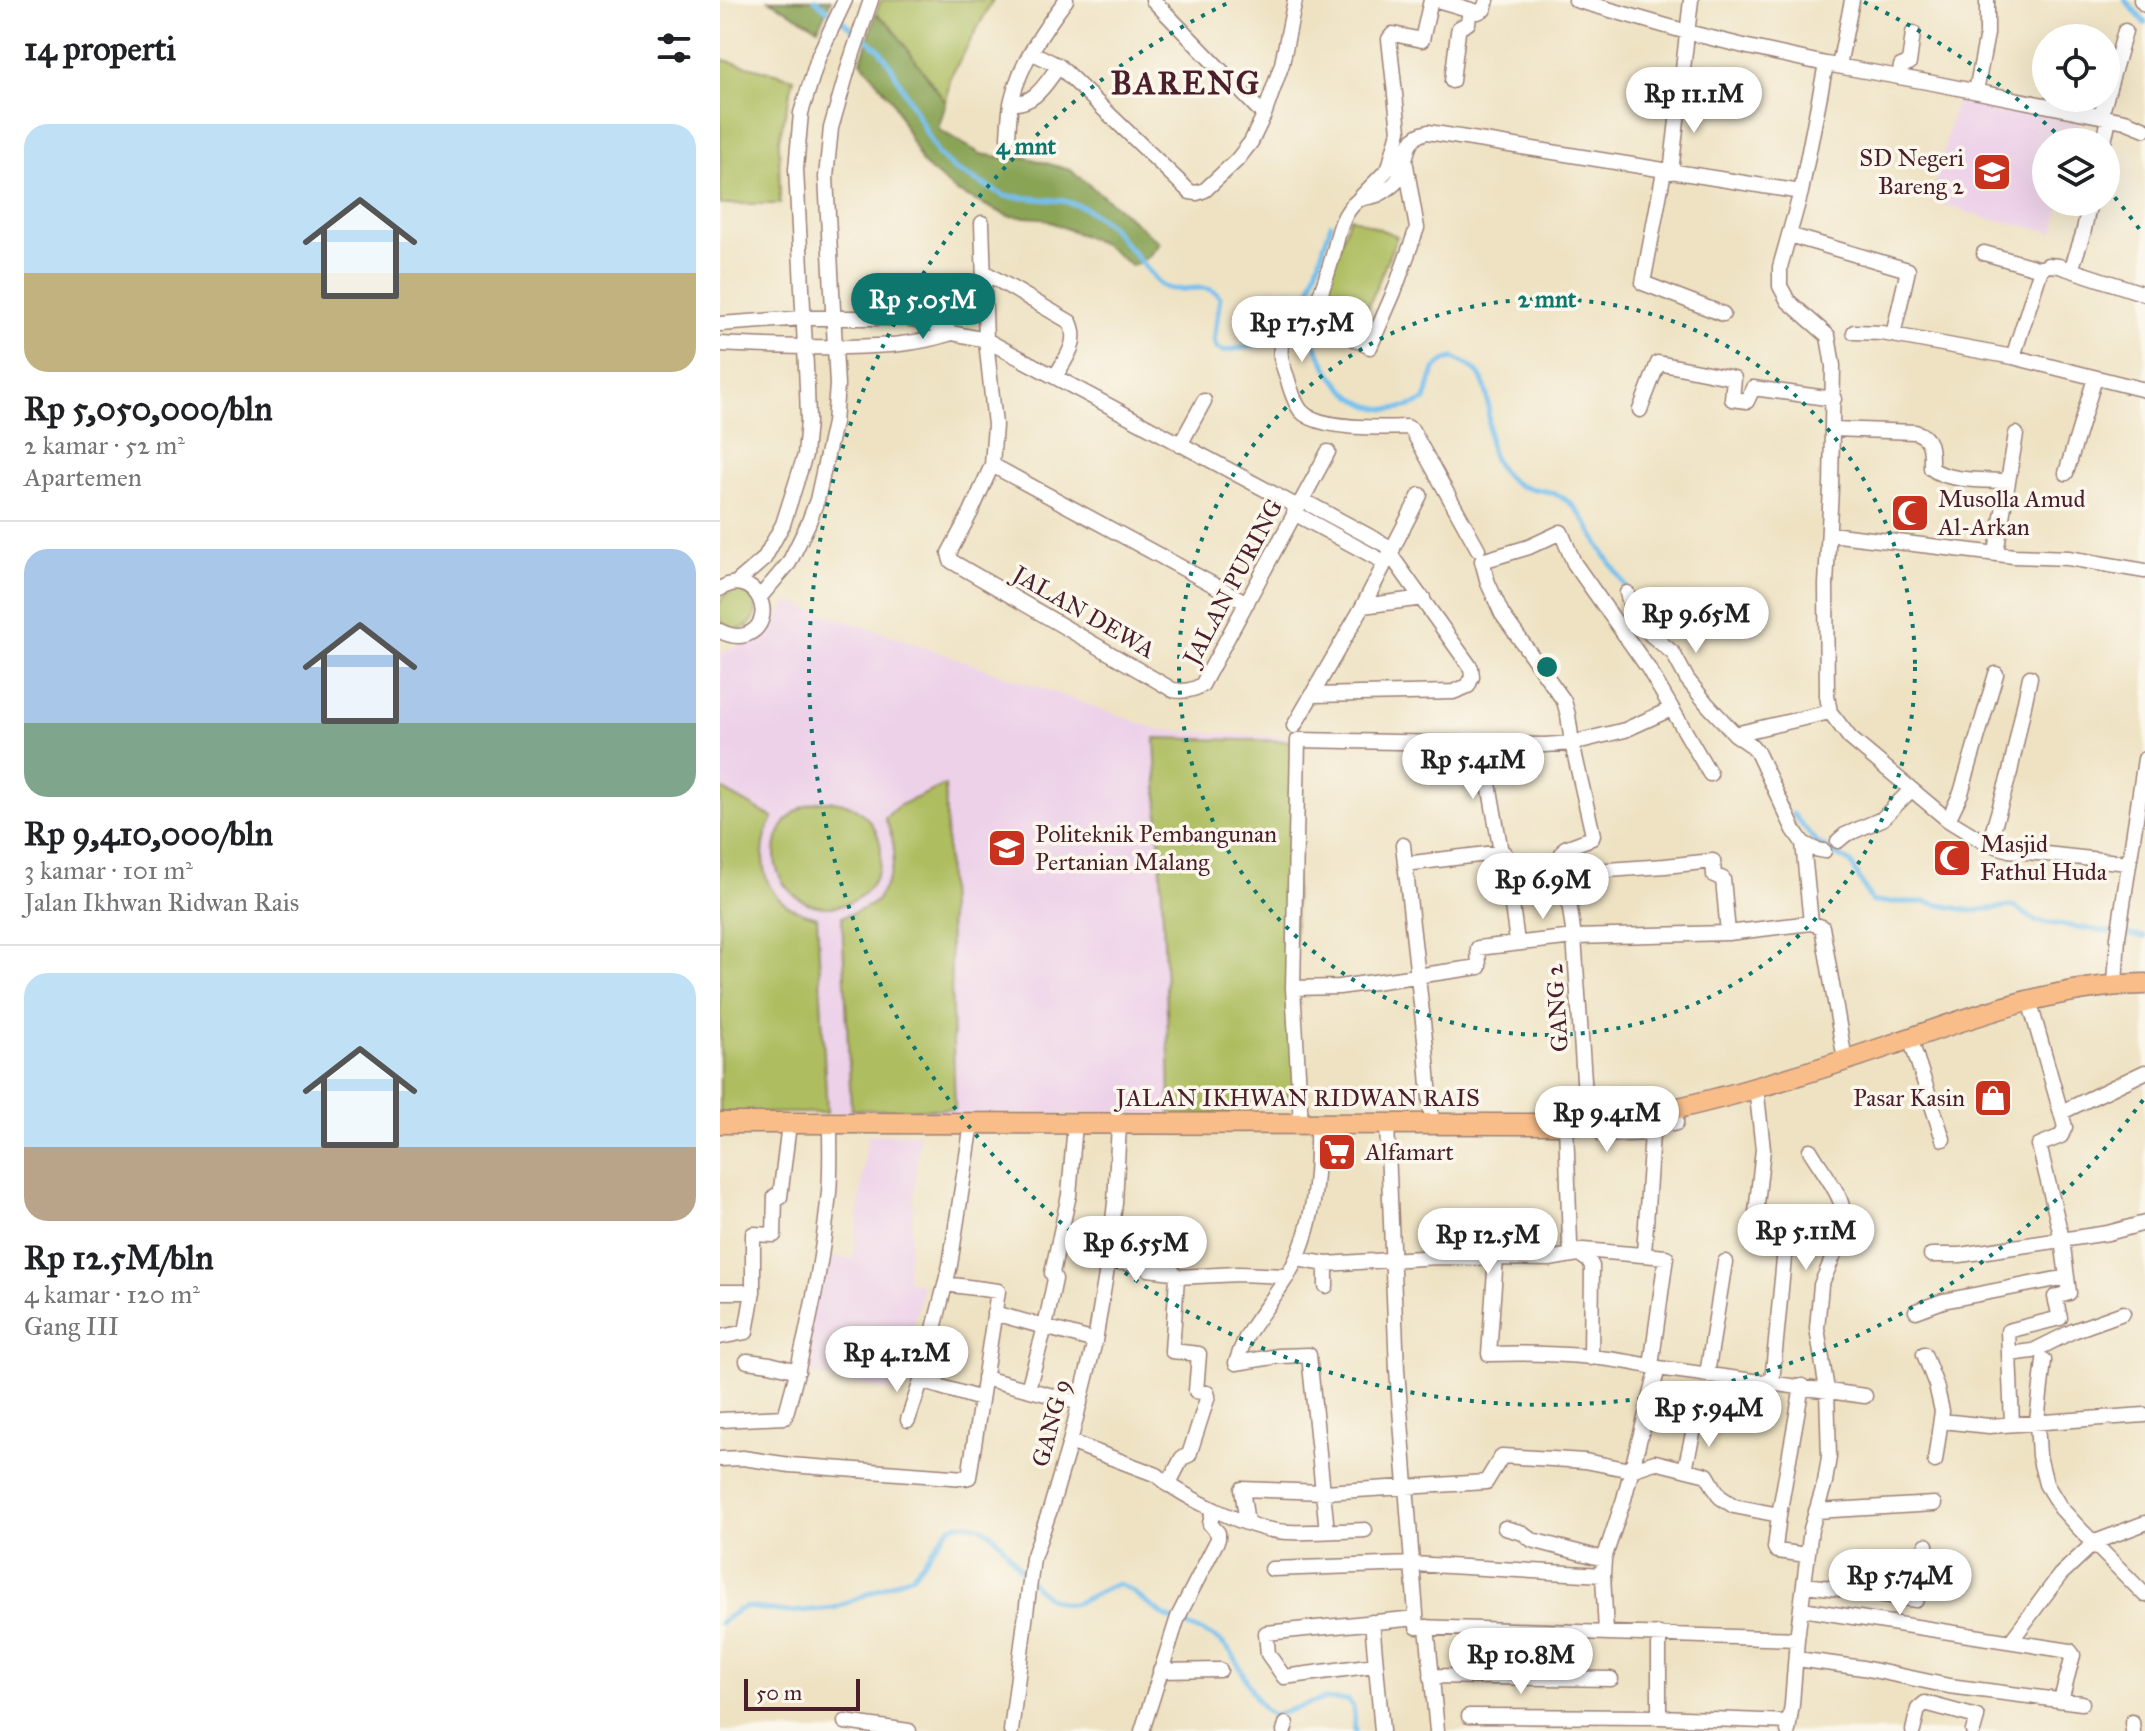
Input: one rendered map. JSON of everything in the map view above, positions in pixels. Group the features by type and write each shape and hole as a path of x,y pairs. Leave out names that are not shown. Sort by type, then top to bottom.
{"main road":[{"name":"JALAN IKHWAN RIDWAN RAIS","path":"720,1123 1432,1124 1585,1123 1674,1117 1756,1087 2029,1000 2077,989 2145,984"}],"street":[{"path":"736,583 764,559 783,524 805,455 808,421 796,169 801,113 819,55 845,0"},
{"path":"1008,137 1016,84 1031,52 1066,0"},
{"path":"1153,0 1264,115"},
{"path":"1031,52 1059,66 1190,192 1197,193 1205,190 1237,160 1251,142 1282,64 1295,0"},
{"path":"1478,549 1412,430 1407,427 1350,427 1304,414 1297,405 1281,359 1280,345 1284,337 1311,317 1343,218 1389,168 1399,131 1389,39 1393,34 1422,40 1434,0 1481,12 1487,0"},
{"path":"1576,0 1687,32 1833,65 2125,121 2145,129"},
{"path":"1691,0 1668,171 1643,283 1723,314"},
{"path":"1852,0 1780,267 1780,286 1788,301 1828,336 1833,366 1826,585 1827,696 1830,712 1850,738 1911,790 1948,820 1989,844 2009,850 2128,863"},
{"path":"1976,91 1987,34 1987,0"},
{"path":"2141,0 2145,5"},
{"path":"760,597 789,563 808,524 817,500 834,423 837,385 826,177 831,128 871,1"},
{"path":"1452,81 1459,28 1468,23 1470,10"},
{"path":"2105,128 2125,31"},
{"path":"1899,77 1901,66 1909,63 1913,33"},
{"path":"1011,103 1027,102 1059,66"},
{"path":"1358,199 1379,195 1397,182 1407,148 1418,134 1428,132 1801,192"},
{"path":"1311,317 1370,347 1417,228 1405,163"},
{"path":"2071,270 2087,216"},
{"path":"982,223 986,340 995,425 992,465 1247,603"},
{"path":"1789,235 1908,270 1893,335"},
{"path":"1984,253 2041,269"},
{"path":"2013,357 2041,269 2048,265 2145,294"},
{"path":"984,272 1070,322 1074,343 1055,377"},
{"path":"720,324 803,318 903,318 924,321 952,333 986,340 1390,555 1471,668 1472,677 1468,686 1453,692 1313,695"},
{"path":"1854,332 1893,335 2013,357 2145,390"},
{"path":"720,344 804,348 904,345 952,333"},
{"path":"1640,410 1658,363 1734,378 1732,399 1747,401 1753,388 1834,399"},
{"path":"2066,473 2095,378"},
{"path":"1180,445 1204,401"},
{"path":"1833,429 1923,434 1931,446 1931,468 1935,472 1953,477 2008,481"},
{"path":"1996,553 2016,434"},
{"name":"JALAN PURING","path":"1202,685 1328,452"},
{"name":"JALAN DEWA","path":"992,465 948,556 951,561 1173,690 1186,691 1202,685"},
{"path":"794,493 817,500"},
{"path":"1294,726 1363,606 1420,495"},
{"path":"1710,774 1648,668 1574,563 1561,532 1529,547 1482,561 1502,614 1564,701 1568,715 1593,835 1590,840 1562,850 1565,873 1713,861 1714,875 1723,879 1728,933"},
{"path":"1830,534 2068,558 2145,571"},
{"path":"720,589 736,583 754,590 760,597 763,614 757,627 745,635 730,636 721,632"},
{"path":"1627,593 1639,621 1673,653 1693,687 1757,752 1803,843 1824,851"},
{"path":"1363,606 1423,598"},
{"path":"1948,820 1961,793 1996,674"},
{"path":"1989,844 2010,772 2030,677"},
{"path":"1327,1531 1309,1355 1236,1363 1251,1329 1297,1259 1306,1234 1315,1185 1293,988 1298,740 1572,743 1625,730 1671,709"},
{"path":"1739,733 1830,712"},
{"path":"1482,744 1501,852 1505,854 1517,942"},
{"path":"2115,984 2118,933 2145,759"},
{"path":"1838,841 1882,819 1911,790"},
{"path":"1803,843 1811,923"},
{"path":"1403,845 1432,1124"},
{"path":"1405,864 1501,852"},
{"name":"GANG 2","path":"1565,873 1574,937 1585,1123 1570,1244 1592,1266 1591,1358"},
{"path":"1293,988 1339,987 1479,967 1478,948 1517,942 1574,937 1728,933 1811,923 1822,927 1845,1060"},
{"path":"2012,1423 2008,1331 2060,1318 2055,1297 2069,1293 2062,1239 2039,1145 2061,1136 2064,1132 2063,1117 2029,1000"},
{"path":"1910,1038 1943,1139"},
{"path":"2063,1117 2145,1072"},
{"path":"1756,1087 1763,1149 1756,1213 1788,1217 1772,1382"},
{"path":"908,1420 950,1265 972,1123"},
{"path":"1585,1123 1603,1135 1654,1132 1644,1254"},
{"path":"720,1337 746,1332 753,1292 753,1234 774,1235 775,1196 780,1197 789,1124"},
{"path":"720,1420 785,1417 817,1287 829,1189 830,1124"},
{"path":"1028,1389 1055,1279 1052,1273 1069,1195 1075,1124"},
{"name":"GANG 9","path":"1011,1731 1031,1568 1070,1442 1095,1341 1115,1203 1119,1124"},
{"path":"1387,1124 1397,1370 1413,1564 1437,1731"},
{"path":"1477,1721 1659,1717 1788,1727 1807,1555 1829,1457 1827,1390 1817,1328 1819,1295 1841,1234 1843,1213 1840,1201 1810,1150"},
{"path":"1931,1255 1960,1255 2108,1233 2145,1223"},
{"path":"1297,1259 1326,1264 1437,1257 1549,1259 1597,1249 1666,1257 1654,1367 1631,1470 1604,1559 1606,1632"},
{"path":"1496,1257 1489,1354 1538,1352 1627,1361 1865,1396"},
{"path":"1108,1262 1144,1264 1148,1269 1173,1272 1177,1277 1172,1351 1199,1354 1196,1391 1208,1396 1189,1455 1182,1458 1168,1485"},
{"path":"1707,1374 1725,1262"},
{"path":"1326,1264 1326,1286"},
{"path":"1177,1277 1239,1274 1288,1276"},
{"path":"1916,1311 1943,1301 2067,1277"},
{"path":"720,1459 743,1458 790,1465 967,1478 971,1474 998,1291 945,1284"},
{"path":"720,1292 753,1292"},
{"path":"994,1313 1095,1341"},
{"path":"2009,1354 2033,1351 2073,1331 2123,1313"},
{"path":"1924,1354 1942,1411 1935,1461"},
{"path":"2044,1360 2037,1421 2046,1484 2060,1507 2145,1595"},
{"path":"747,1361 798,1371"},
{"path":"984,1378 1080,1403"},
{"path":"921,1381 981,1399"},
{"path":"1802,1386 1776,1549 1807,1555"},
{"path":"1942,1421 1989,1426 2145,1415"},
{"path":"1685,1469 1696,1420"},
{"path":"1070,1442 1157,1475 1198,1502 1247,1523 1285,1533 1365,1530"},
{"path":"1247,1523 1242,1489 1324,1492 1486,1482 1502,1456 1585,1461 1631,1470 1655,1462 1707,1475 1720,1497 1734,1506 1779,1515"},
{"path":"1816,1511 1934,1504"},
{"path":"1142,1731 1176,1623 1218,1539 1218,1533 1210,1524 1213,1509"},
{"path":"2011,1641 2060,1575 2095,1542 2145,1523"},
{"path":"1505,1528 1523,1533 1532,1540 1604,1559"},
{"path":"1911,1625 1926,1545"},
{"path":"1272,1569 1413,1564 1603,1575"},
{"path":"1804,1585 1916,1600"},
{"path":"1802,1609 2072,1652 2061,1700"},
{"path":"1372,1622 1382,1731"},
{"path":"1375,1665 1284,1677 1268,1654 1266,1633 1372,1622 1422,1622 1797,1639"},
{"path":"1659,1634 1659,1717"},
{"path":"1797,1659 1863,1668 1949,1686 2082,1703"},
{"path":"1160,1671 1220,1670"},
{"path":"1431,1676 1611,1679"},
{"path":"1944,1709 1949,1686"},
{"path":"1913,1731 1918,1709 1925,1703 1977,1717 1973,1731"},
{"path":"845,1722 909,1731"}],"shaded area":[{"name":"SD Negeri Bareng 2","path":"1957,96 2080,120 2078,128 2032,128 2032,216 2058,216 2054,232 1982,217 1931,201"},
{"name":"Politeknik Pembangunan Pertanian Malang","path":"789,602 1160,730 1296,737 1295,1095 1250,1096 1249,1115 720,1113 720,653 760,636"},
{"path":"919,1134 907,1280 923,1285 899,1393 800,1372 822,1256 853,1259 867,1135"}],"green space":[{"path":"769,0 831,0 818,28"},
{"path":"881,0 993,0 950,78 946,103 890,25 876,14"},
{"path":"876,14 890,25 946,103 938,129 981,154 1025,157 1070,170 1160,243 1148,257 1132,266 1103,244 1041,218 1008,216 955,191 922,163 892,100 861,61"},
{"path":"720,59 794,78 779,139 780,204 720,204"},
{"path":"1350,217 1397,236 1363,320 1319,303"},
{"path":"730,592 744,592 755,603 755,617 744,628 730,628 720,618 720,602"},
{"path":"1155,738 1288,741 1295,748 1295,1095 1250,1096 1249,1115 1170,1114"},
{"path":"945,785 955,1109 851,1110 842,917 873,904 888,881 894,854 885,818 898,806"},
{"path":"720,788 773,818 763,853 770,887 787,905 817,917 827,1113 720,1113"},
{"path":"828,801 848,805 866,816 877,834 881,854 877,874 866,892 848,903 828,907 808,903 790,892 779,874 775,854 779,834 790,816 808,805"}],"waterway":[{"path":"815,0 879,49 938,154 954,169 1005,196 1064,201 1083,207 1108,224 1161,285 1214,292 1220,297 1214,340 1216,348 1223,351 1278,342"},
{"path":"2125,0 2145,23"},
{"path":"1301,318 1331,224"},
{"path":"1281,332 1285,324 1300,320 1337,382 1359,400 1383,409 1396,409 1425,400 1435,369 1445,361 1453,358 1473,368 1487,393 1490,445 1500,469 1514,483 1555,494 1573,506 1628,592"},
{"path":"1793,814 1817,843 1851,863 1872,902 1925,902 1972,911 2013,906 2035,921 2145,937"},
{"path":"720,1623 745,1607 789,1612 834,1608 913,1575 948,1529 960,1524 972,1524 994,1536 1034,1586 1054,1600 1072,1604 1119,1584 1165,1616 1208,1634 1223,1644 1235,1658 1267,1712 1274,1715 1324,1699 1348,1700 1353,1707 1355,1731"}],"place":[{"name":"SD Negeri Bareng 2","path":"1992,172"},
{"name":"Musolla Amud Al-Arkan","path":"1910,513"},
{"name":"Politeknik Pembangunan Pertanian Malang","path":"1007,848"},
{"name":"Masjid Fathul Huda","path":"1952,858"},
{"name":"Pasar Kasin","path":"1993,1098"},
{"name":"Alfamart","path":"1337,1152"}],"district":[{"name":"BARENG","path":"1186,83"}]}
